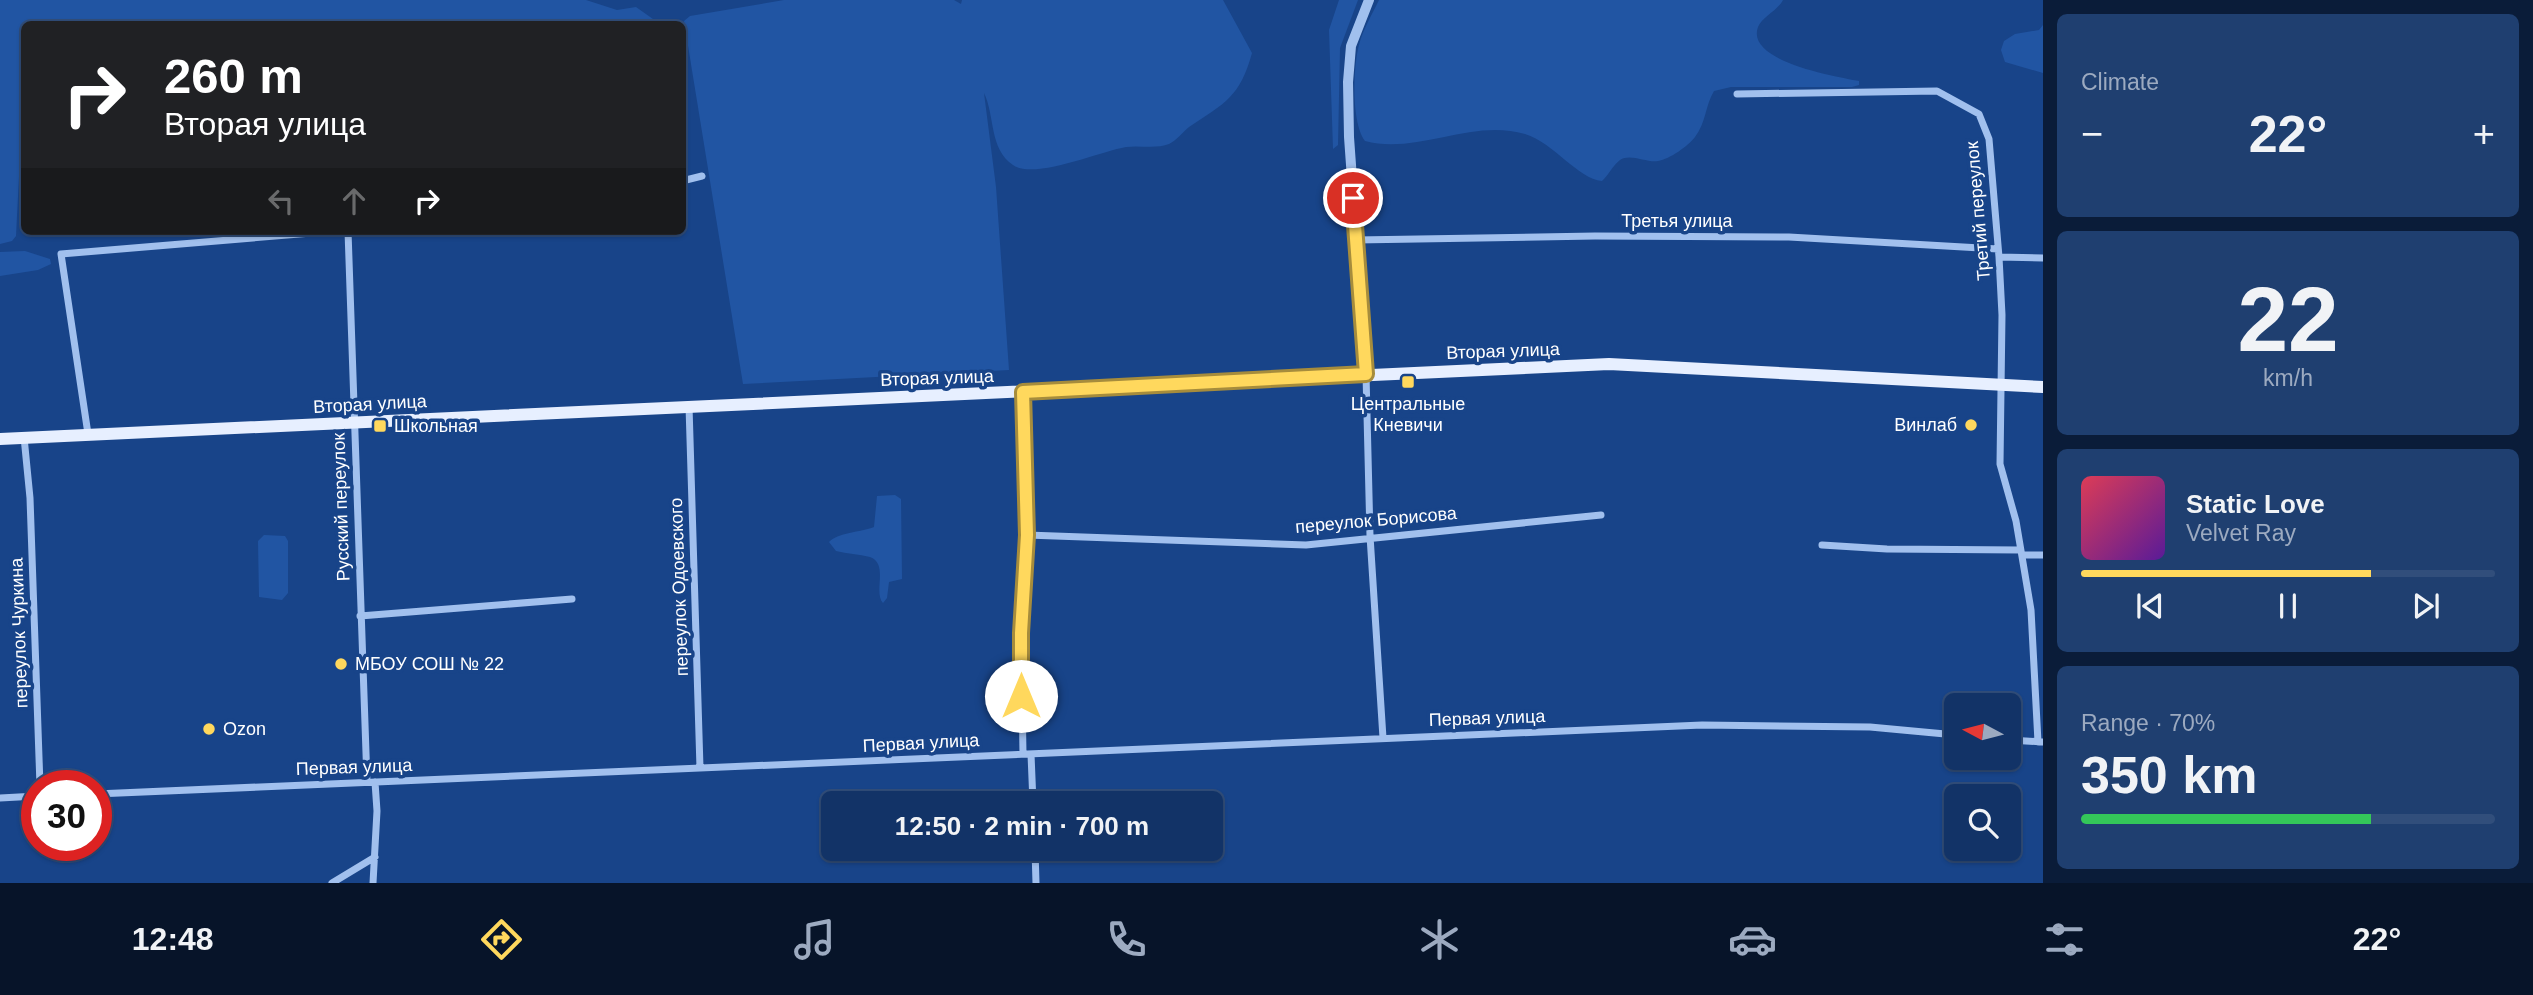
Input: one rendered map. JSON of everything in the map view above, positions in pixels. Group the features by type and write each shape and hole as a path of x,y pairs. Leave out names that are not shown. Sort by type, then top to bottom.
{"main road":[{"name":"Вторая улица","path":"0,439 1366,374 1609,365 1999,387 2043,387"}],"street":[{"path":"1369,0 1351,46 1349,137 1366,374 1370,536 1384,738"},
{"name":"Третий переулок","path":"1737,94 1937,91 1956,99 1979,114 1989,139 2002,315 2000,464 2016,521 2036,657 2040,742"},
{"path":"686,180 702,176"},
{"path":"88,434 61,254 288,235"},
{"name":"Русский переулок","path":"348,235 360,615 375,857 373,883"},
{"name":"Третья улица","path":"1356,240 1595,236 1789,237 2043,258"},
{"path":"1023,392 1027,535 1021,633 1032,791"},
{"name":"переулок Одоевского","path":"689,406 701,768"},
{"name":"переулок Чуркина","path":"24,437 30,498 39,770"},
{"name":"переулок Борисова","path":"1027,535 1306,545 1345,542 1370,536 1601,515"},
{"path":"1822,545 2043,555"},
{"path":"360,615 572,599"},
{"name":"Первая улица","path":"112,793 1702,725 1870,727 1944,734"},
{"path":"2021,741 2040,742"},
{"path":"0,798 21,797"},
{"path":"332,883 375,857"},
{"path":"1035,861 1036,883"}],"shaded area":[{"path":"0,0 586,0 617,10 636,7 656,21 21,21 21,152 16,236 12,241 0,244"},
{"path":"784,0 954,0 961,4 962,0 1223,0 1252,53 1242,80 1230,97 1172,143 1126,147 1051,167 1023,169 1005,158 996,141 984,93 996,187 1009,370 743,384 684,21 690,16"},
{"path":"1339,0 1358,0 1340,48 1338,145 1333,149 1329,30"},
{"path":"1379,0 1783,0 1758,27 1758,39 1765,50 1796,66 1859,81 1859,85 1731,87 1714,91 1699,132 1692,141 1668,158 1658,161 1624,158 1617,162 1602,181 1584,174 1536,139 1505,130 1485,130 1404,144 1365,141 1360,133 1355,109 1355,67 1361,39"},
{"path":"2043,25 2043,73 2005,62 2001,50 2004,41 2015,34 2039,30"},
{"path":"25,251 50,259 51,264 38,270 0,276 0,252"},
{"path":"895,495 901,499 902,579 889,582 887,598 883,603 879,592 879,566 876,561 870,557 836,551 829,542 843,535 874,527 877,496"},
{"path":"264,535 285,536 288,541 288,593 282,600 259,597 258,541"}],"place":[{"name":"Центральные Кневичи","path":"1408,382"},
{"name":"Винлаб","path":"1971,425"},
{"name":"Школьная","path":"380,426"},
{"name":"МБОУ СОШ № 22","path":"341,664"},
{"name":"Ozon","path":"209,729"}],"route":[{"path":"1021,696 1021,633 1027,535 1023,392 1366,374 1353,198"}]}
